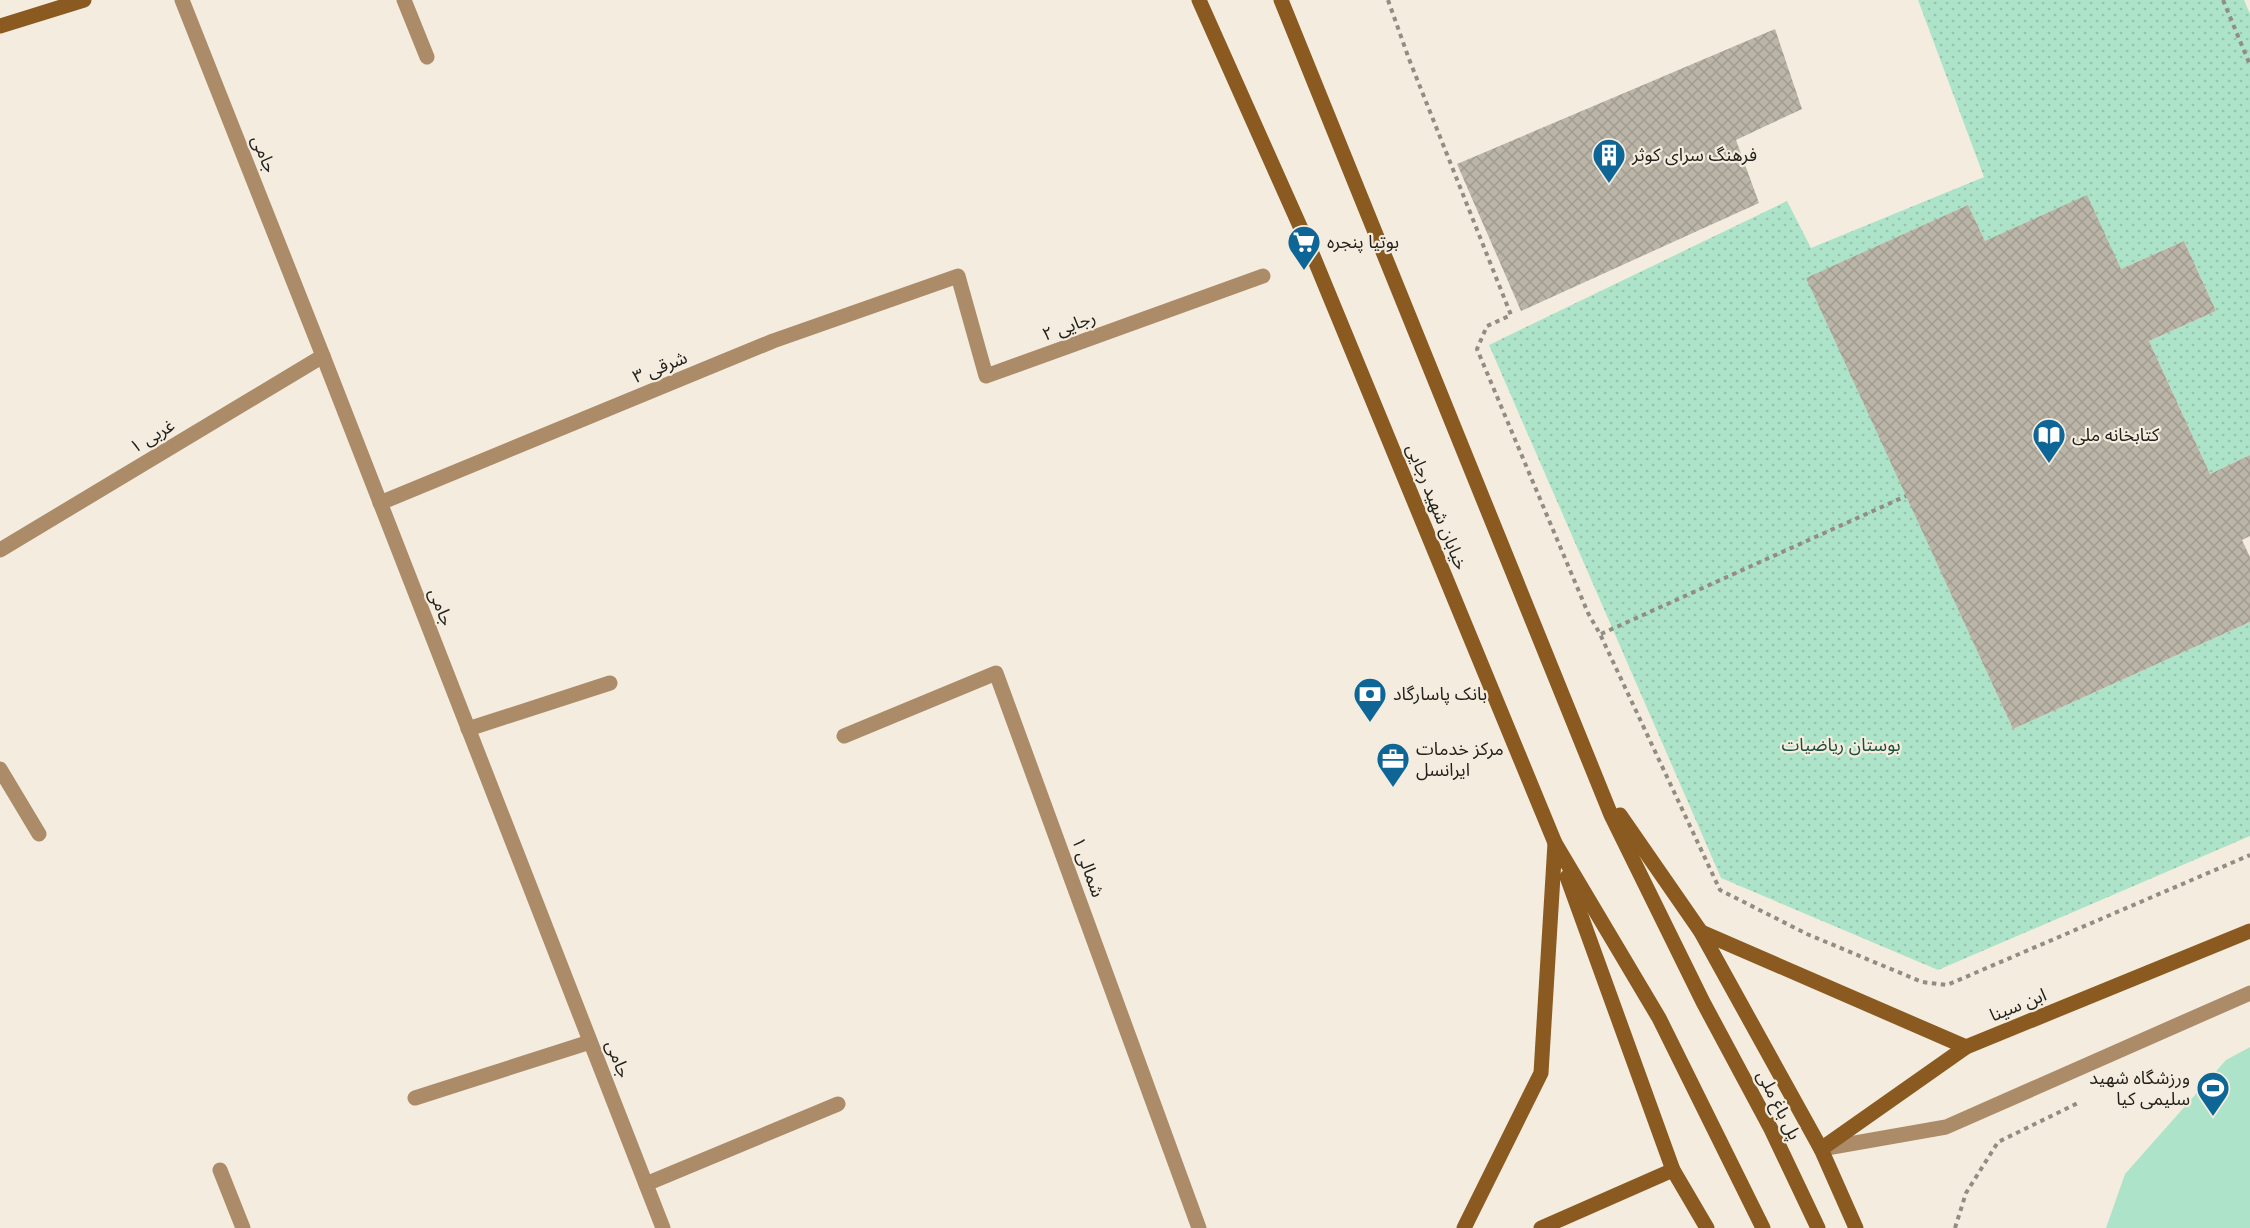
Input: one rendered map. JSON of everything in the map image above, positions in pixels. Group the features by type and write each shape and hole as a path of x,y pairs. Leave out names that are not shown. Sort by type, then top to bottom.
{"main road":[{"path":"0,26 84,0"},
{"name":"خیابان شهید رجایی","path":"1198,0 1311,251 1555,843 1659,1018 1763,1228"},
{"path":"1281,0 1596,780 1701,932 1821,1149 1856,1228"},
{"name":"پل باغ ملی","path":"1596,780 1703,1002 1771,1129 1818,1228"},
{"path":"1555,843 1673,1170 1707,1228"},
{"path":"1464,1228 1540,1072 1555,843"},
{"name":"ابن سینا","path":"1821,1149 1966,1047 2250,931"},
{"path":"1701,932 1966,1047"},
{"path":"1541,1228 1673,1170"}],"street":[{"name":"جامی","path":"182,0 663,1228"},
{"path":"404,0 427,57"},
{"name":"رجایی ۲","path":"958,276 986,376 1263,276"},
{"name":"شرقی ۳","path":"380,503 773,340 958,276"},
{"name":"غربی ۱","path":"0,550 323,356"},
{"name":"شمالی ۱","path":"844,735 996,673 1199,1228"},
{"path":"468,729 610,683"},
{"path":"0,769 39,834"},
{"path":"1821,1149 1946,1127 2250,993"},
{"path":"415,1098 590,1042"},
{"path":"646,1184 838,1104"},
{"path":"220,1170 243,1228"}],"path":[{"path":"1388,0 1409,59 1511,315 1487,326 1477,349 1588,613 1720,890 1807,934 1922,982 1947,984 2250,855"},
{"path":"2223,0 2250,65"},
{"path":"1600,634 1906,496"},
{"path":"1955,1228 1966,1193 1998,1142 2088,1099"}],"green space":[{"name":"بوستان ریاضیات","path":"1918,0 2244,0 2250,14 2250,455 2210,474 2149,341 2216,311 2184,241 2121,269 1985,241 1968,205 1807,278 2013,729 2250,622 2250,836 1938,970 1721,878 1489,345 1787,201 1811,248 1984,177"},
{"name":"ورزشگاه شهید سلیمی کیا","path":"2250,1047 2250,1228 2106,1228 2125,1174 2226,1060"}],"building":[{"name":"فرهنگ سرای کوثر","path":"1775,29 1802,109 1736,140 1759,203 1521,311 1457,164"},
{"name":"کتابخانه ملی","path":"2087,195 2121,269 2184,241 2216,311 2149,341 2210,474 2250,455 2250,536 2242,540 2250,557 2250,622 2013,729 1806,278 1968,205 1985,241"}],"place":[{"name":"فرهنگ سرای کوثر","path":"1609,184"},
{"name":"بوتیا پنجره","path":"1304,271"},
{"name":"کتابخانه ملی","path":"2049,464"},
{"name":"بانک پاسارگاد","path":"1370,723"},
{"name":"مرکز خدمات ایرانسل","path":"1393,788"},
{"name":"ورزشگاه شهید سلیمی کیا","path":"2213,1117"}]}
